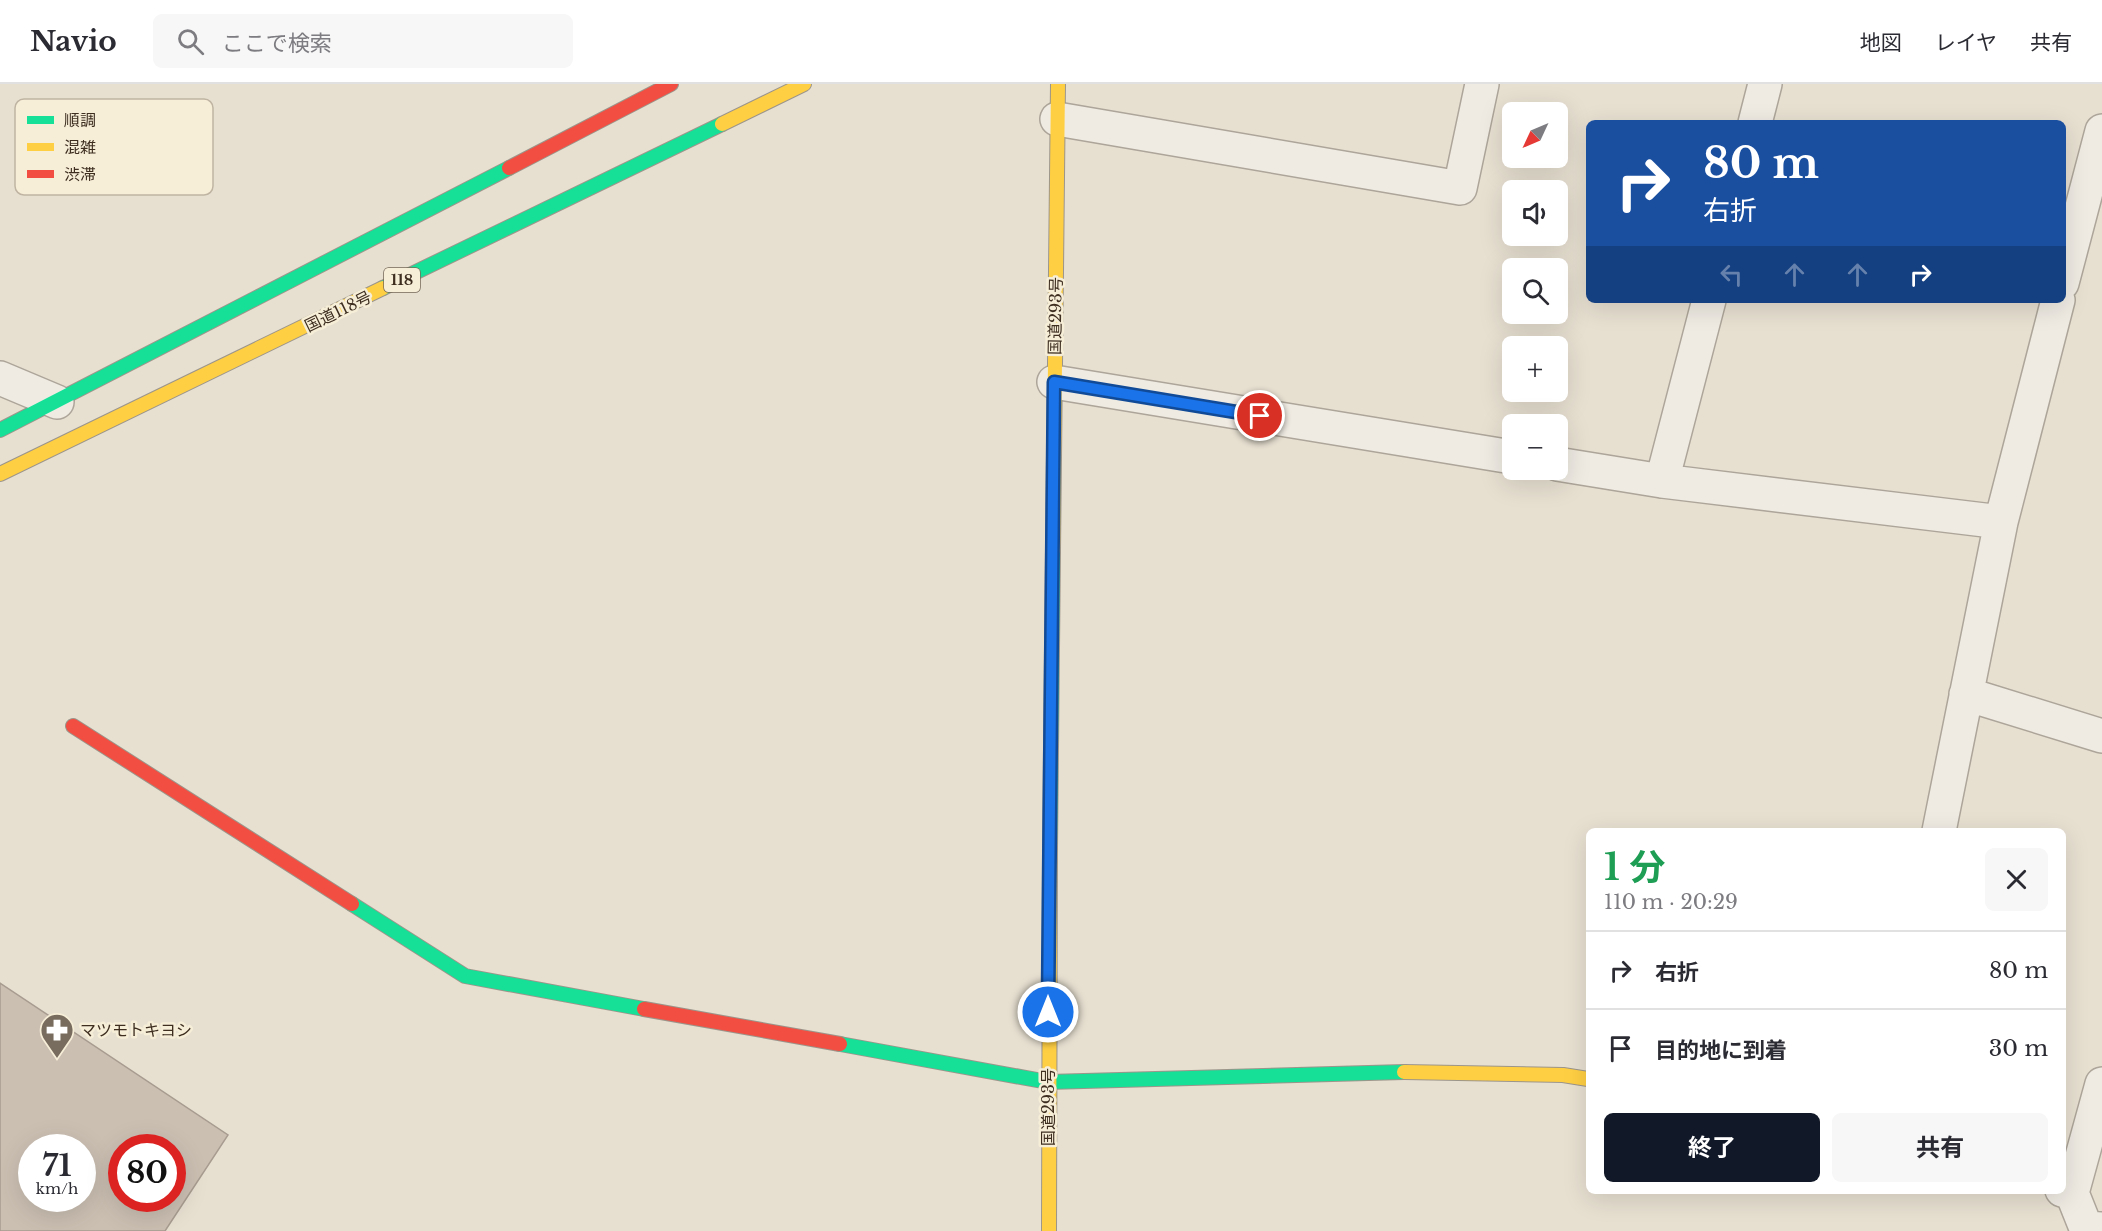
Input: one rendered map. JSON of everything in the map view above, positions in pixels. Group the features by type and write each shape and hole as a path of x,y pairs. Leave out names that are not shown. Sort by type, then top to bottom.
{"main road":[{"path":"0,430 671,84"},
{"name":"国道118号","path":"0,474 804,84"},
{"name":"国道293号","path":"1049,1231 1048,1082 1058,84"},
{"path":"74,726 465,976 1048,1082 1389,1072 1563,1075 1586,1079"}],"street":[{"path":"1058,119 1460,188 1482,84"},
{"path":"1756,120 1765,84"},
{"path":"2066,268 2102,131"},
{"path":"1662,481 1708,303"},
{"path":"1939,828 2001,522 2057,303"},
{"path":"0,378 57,402"},
{"path":"1054,382 1502,455"},
{"path":"1568,466 1662,481 2001,522"},
{"path":"1966,694 2102,736"},
{"path":"2091,1229 2067,1192 2102,1084"}],"building":[{"name":"マツモトキヨシ","path":"0,983 228,1135 186,1199 186,1134 108,1134 108,1212 177,1212 165,1231 0,1231"}],"traffic: fast":[{"path":"383,288 722,124"},
{"path":"0,430 509,168"},
{"path":"1050,847 1053,550"},
{"path":"352,904 465,976 644,1009"},
{"path":"840,1044 1048,1082 1404,1072"}],"traffic: slow":[{"path":"722,124 804,84"},
{"path":"1053,550 1058,84"},
{"path":"0,474 383,288"},
{"path":"1049,1231 1050,847"},
{"path":"1404,1072 1563,1075 1586,1079"}],"traffic: jam":[{"path":"509,168 671,84"},
{"path":"73,726 352,904"},
{"path":"644,1009 840,1044"}],"place":[{"name":"マツモトキヨシ","path":"57,1059"}],"route":[{"path":"1048,1012 1054,382 1260,416"}]}
